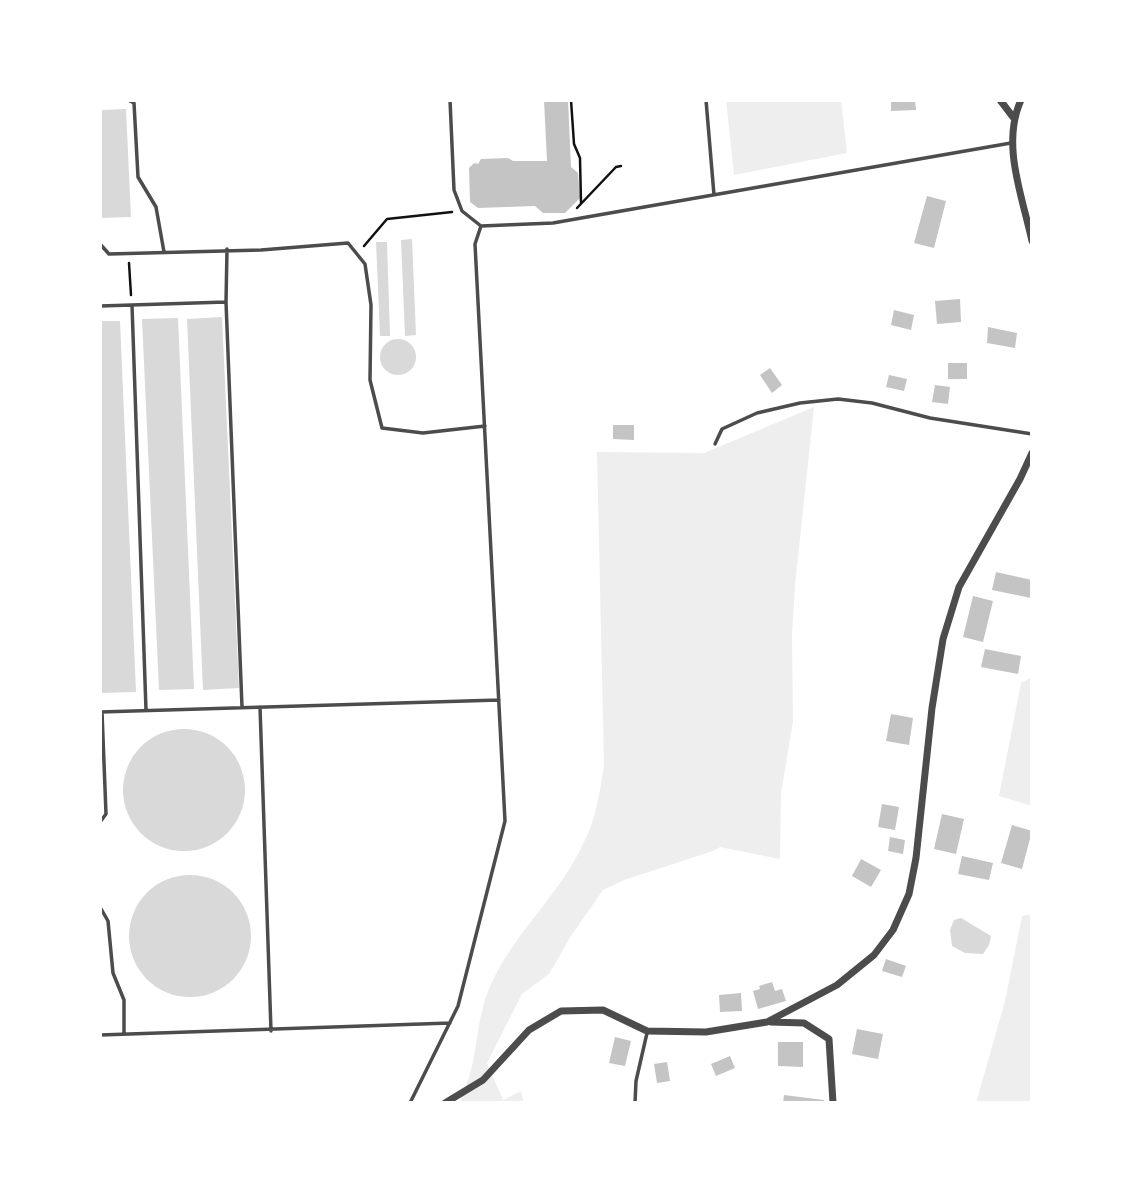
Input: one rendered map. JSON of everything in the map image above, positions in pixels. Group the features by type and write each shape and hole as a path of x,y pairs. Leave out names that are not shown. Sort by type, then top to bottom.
{"street":[{"path":"1000,100 1013,117"},
{"path":"1021,100 1013,117 1013,152 1032,240"},
{"path":"773,1021 837,985 874,955 893,930 909,894 916,858 932,708 943,639 959,587 1032,453"},
{"path":"445,1103 483,1080 529,1030 561,1011 603,1010 647,1031 706,1032 773,1021 804,1023 829,1039 833,1103"}],"lane":[{"path":"128,100 134,103 138,177 156,207 164,252"},
{"path":"450,100 454,190 462,211 481,226 565,221 1013,143"},
{"path":"706,100 714,195"},
{"path":"410,1103 458,1006 505,821 475,244 481,226"},
{"path":"100,244 109,254 261,250 348,243 365,264 371,305 370,380 382,428 423,433 485,426"},
{"path":"227,249 226,302 242,708"},
{"path":"100,306 226,302"},
{"path":"132,305 146,710"},
{"path":"716,444 722,429 757,413 800,403 838,399 930,418 1032,434"},
{"path":"100,822 106,814 101,712 499,700"},
{"path":"260,707 271,1031"},
{"path":"100,907 108,920 113,973 124,1000 124,1034"},
{"path":"100,1035 450,1023"},
{"path":"635,1103 636,1081 647,1031"}],"path":[{"path":"571,100 574,144 580,158 581,204"},
{"path":"565,221 616,167 621,166"},
{"path":"357,254 387,219 462,211"},
{"path":"128,253 132,305"}],"shaded area":[{"path":"726,100 841,100 847,153 734,175"},
{"path":"126,109 131,217 100,218 100,110"},
{"path":"412,239 416,335 405,336 401,240"},
{"path":"376,242 387,242 390,336 380,336"},
{"path":"222,317 239,688 203,690 187,319"},
{"path":"178,318 194,689 159,690 142,319"},
{"path":"100,321 120,321 136,692 101,693"},
{"path":"398,339 411,344 416,357 411,370 398,375 385,370 380,357 385,344"},
{"path":"814,407 795,585 792,635 793,722 781,793 780,859 720,847 624,880 603,890 549,974 522,994 487,1063 503,1100 521,1091 524,1103 460,1103 472,1067 488,991 514,945 574,861 592,824 599,795 604,765 597,452 704,453"},
{"path":"1032,677 1032,806 999,796 1021,683"},
{"path":"184,729 207,733 227,747 241,767 245,790 241,813 227,833 207,847 184,851 161,847 141,833 127,813 123,790 127,767 141,747 161,733"},
{"path":"190,875 213,879 233,893 247,913 251,936 247,959 233,979 213,993 190,997 167,993 147,979 133,959 129,936 133,913 147,893 167,879"},
{"path":"1032,914 1032,1103 976,1103 1005,1001 1022,916"},
{"path":"961,918 991,936 983,954 965,953 952,946 950,930 954,920"}],"building":[{"path":"544,100 568,100 571,167 578,173 580,198 565,213 543,213 535,206 478,208 470,202 469,168 474,163 478,164 481,159 508,158 513,161 547,161"},
{"path":"891,100 915,100 916,110 891,111"},
{"path":"927,196 946,201 934,248 914,243"},
{"path":"960,299 961,322 937,324 935,301"},
{"path":"894,310 914,315 911,330 891,325"},
{"path":"988,327 1017,333 1015,348 987,343"},
{"path":"948,363 967,363 967,379 948,379"},
{"path":"770,368 782,385 772,393 760,375"},
{"path":"889,375 907,379 904,391 886,387"},
{"path":"935,385 950,387 948,404 932,402"},
{"path":"613,425 634,425 634,440 613,439"},
{"path":"996,572 1032,580 1031,598 992,590"},
{"path":"973,596 993,601 983,642 963,637"},
{"path":"985,649 1021,656 1018,674 981,667"},
{"path":"891,714 913,718 909,745 886,741"},
{"path":"882,804 899,807 895,830 878,827"},
{"path":"942,814 964,819 956,854 934,849"},
{"path":"1012,825 1032,831 1022,869 1001,863"},
{"path":"890,837 905,840 903,854 888,851"},
{"path":"962,856 993,863 989,880 958,874"},
{"path":"861,859 881,870 871,887 852,876"},
{"path":"886,959 906,966 902,977 882,971"},
{"path":"772,982 775,991 782,989 786,1001 758,1009 753,991"},
{"path":"741,993 742,1011 720,1012 719,995"},
{"path":"857,1029 883,1034 878,1059 852,1054"},
{"path":"615,1037 631,1041 625,1066 609,1063"},
{"path":"778,1042 803,1042 803,1067 778,1066"},
{"path":"730,1056 735,1068 716,1076 711,1064"},
{"path":"667,1062 670,1081 657,1083 654,1064"},
{"path":"784,1095 824,1100 824,1103 783,1103"}]}
